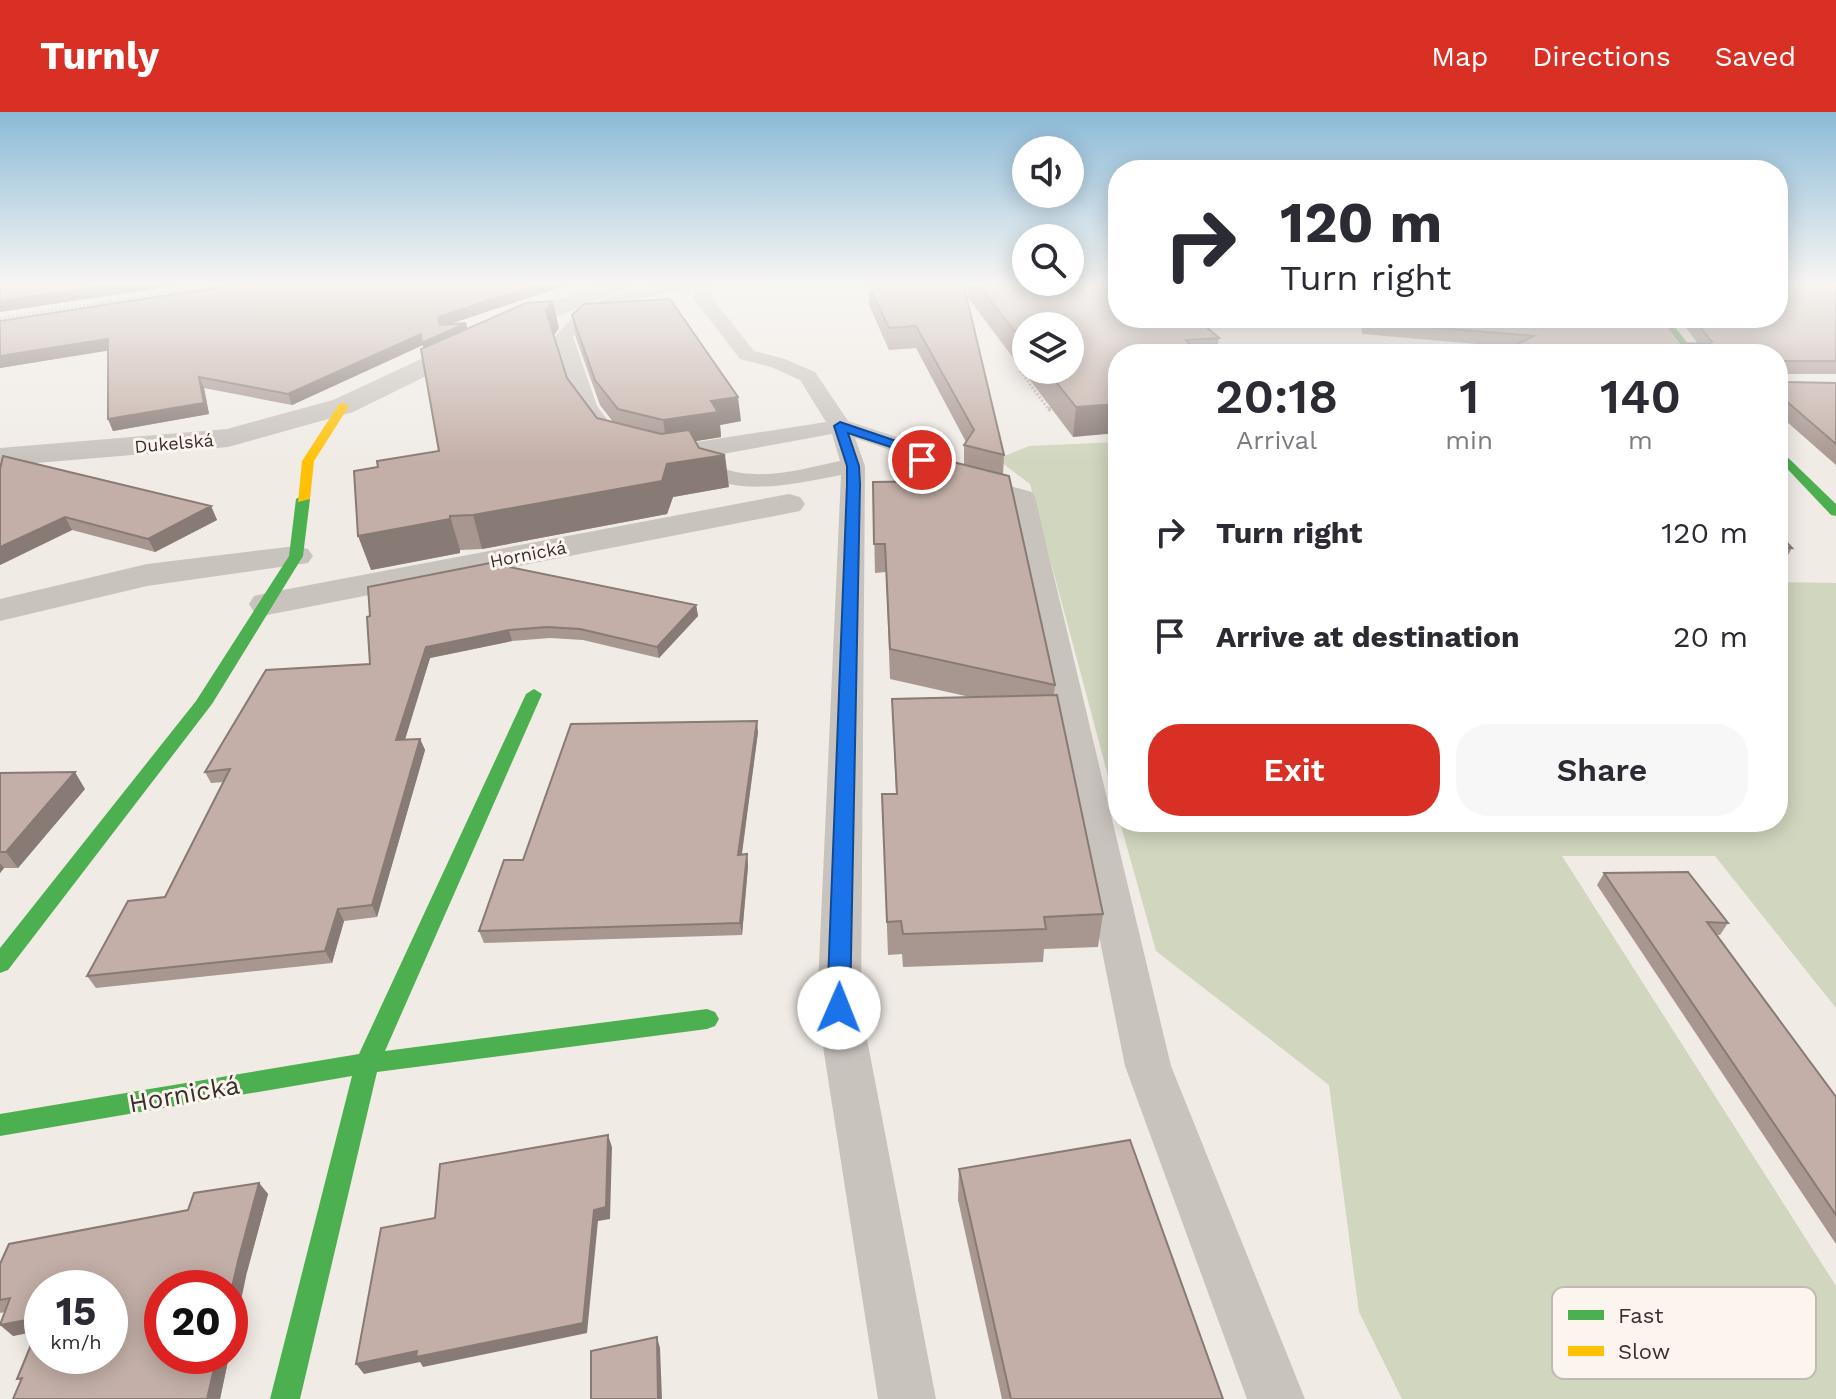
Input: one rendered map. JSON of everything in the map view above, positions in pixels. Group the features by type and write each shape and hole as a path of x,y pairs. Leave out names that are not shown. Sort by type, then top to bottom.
{"street":[{"name":"Dukelská","path":"0,457 228,438 343,406 477,342"},
{"path":"0,964 203,704 267,604 296,556 308,461 343,406"},
{"path":"1788,462 1836,512"},
{"name":"Hornická","path":"267,604 789,504"},
{"path":"0,610 147,575 296,556"},
{"path":"285,1399 367,1063 534,694"},
{"name":"Hornická","path":"0,1125 367,1063 707,1019"}],"lane":[{"path":"566,342 587,407 613,442 667,456 840,426 904,447 940,474 1023,497 1148,1066 1276,1399"},
{"path":"737,342 747,355 778,363 808,376 840,426 853,466 839,1008 907,1399"},
{"path":"704,450 712,472 730,481 754,482 853,466"}],"path":[{"path":"1030,384 1049,410 1063,408"}],"green space":[{"path":"1108,442 1108,776 1030,484 997,459 1029,446"},
{"path":"1788,582 1836,583 1836,1008 1715,856 1562,856 1836,1286 1836,1399 1402,1399 1359,1312 1329,1085 1156,951 1123,832 1788,832"}],"building":[{"path":"0,342 89,342 0,356"},
{"path":"108,342 403,342 288,394 199,377 204,403 108,419"},
{"path":"437,342 556,342 567,378 597,418 661,434 689,430 699,448 725,455 667,464 662,481 473,515 450,516 450,519 358,536 354,471 378,467 377,461 439,451 421,349"},
{"path":"582,342 700,342 738,397 711,401 718,412 663,420 618,409 595,380"},
{"path":"925,342 977,342 1004,455 964,445 974,430"},
{"path":"1084,342 1190,344 1108,344 1108,405 1076,407 1057,384 1084,384"},
{"path":"1522,342 1709,344 1518,344"},
{"path":"1836,342 1836,361 1788,361 1788,344 1709,344"},
{"path":"1788,382 1836,383 1836,444 1788,403"},
{"path":"3,456 211,506 148,539 65,517 0,547 0,469"},
{"path":"953,462 1009,476 1055,685 890,649 885,544 874,544 873,482 941,481"},
{"path":"490,563 696,605 657,647 580,629 547,627 509,630 426,647 396,740 420,739 372,905 338,909 325,951 87,976 128,901 165,897 230,769 205,772 266,670 370,664 368,587"},
{"path":"1057,695 1103,914 1044,917 1046,929 903,934 901,921 887,922 882,794 897,794 892,699"},
{"path":"757,721 738,855 747,854 740,923 479,931 504,860 523,860 571,724"},
{"path":"75,772 6,852 0,852 0,773"},
{"path":"1688,872 1728,923 1707,922 1836,1097 1836,1215 1604,873"},
{"path":"608,1135 606,1207 594,1210 583,1323 416,1357 417,1351 356,1364 381,1228 435,1218 440,1164"},
{"path":"1130,1140 1223,1399 1011,1399 959,1169"},
{"path":"259,1183 236,1270 144,1270 144,1374 213,1374 207,1399 13,1399 22,1378 17,1379 24,1362 24,1374 128,1374 128,1270 24,1270 24,1320 0,1325 10,1298 0,1300 0,1264 9,1244 188,1210 194,1193"},
{"path":"657,1337 658,1399 591,1399 591,1351"}],"traffic: fast":[{"path":"1788,462 1836,512"},
{"path":"0,964 203,704 296,556 303,499"},
{"path":"285,1399 367,1063 534,694"},
{"path":"0,1125 367,1063 707,1019"}],"traffic: slow":[{"path":"303,499 308,461 343,406"}],"route":[{"path":"839,1008 853,484 853,466 840,426 904,447 922,460"}]}
